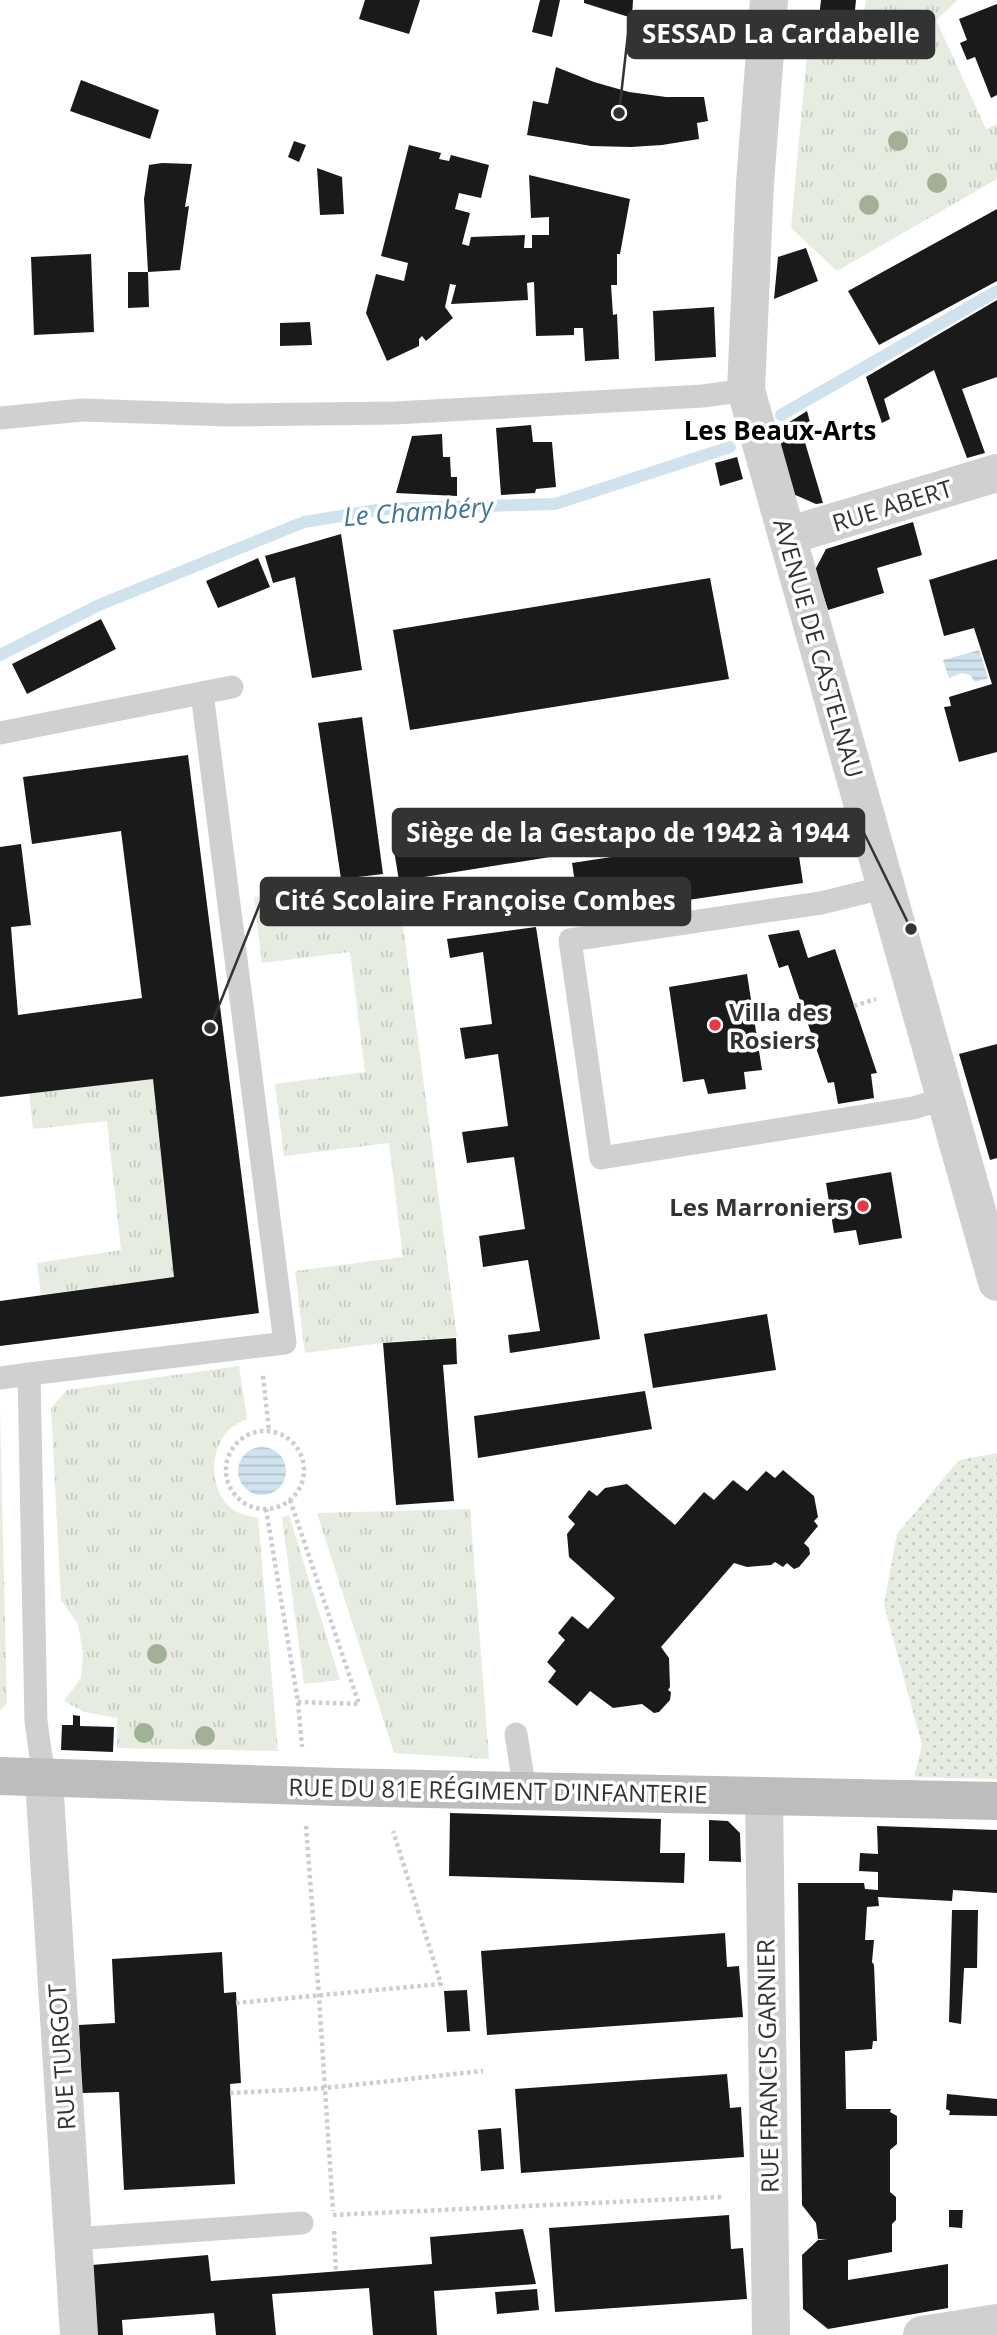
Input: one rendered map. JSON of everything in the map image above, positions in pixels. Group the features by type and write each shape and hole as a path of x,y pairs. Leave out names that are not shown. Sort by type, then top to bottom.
{"street":[{"name":"AVENUE DE CASTELNAU","path":"769,0 755,183 746,390 997,1282"},
{"name":"RUE ABERT","path":"787,536 997,473"},
{"name":"RUE DU 81E RÉGIMENT D'INFANTERIE","path":"0,1776 997,1801"},
{"name":"RUE TURGOT","path":"44,1779 79,2335"},
{"name":"RUE FRANCIS GARNIER","path":"764,1796 771,2335"},
{"path":"922,2335 997,2323"}],"lane":[{"path":"0,418 82,410 228,415 395,413 703,396 746,390"},
{"path":"0,733 232,687"},
{"path":"0,1377 285,1343 202,693"},
{"path":"887,887 821,903 569,940 601,1158 913,1108 946,1098"},
{"path":"29,1374 36,1721 44,1779"},
{"path":"516,1734 525,1791"},
{"path":"73,2239 302,2223"}],"path":[{"path":"854,1006 881,998"},
{"path":"260,1346 270,1431"},
{"path":"270,1431 293,1442 303,1465 298,1490 290,1500 266,1509 242,1502 232,1492 225,1468 228,1456 244,1436 270,1431"},
{"path":"290,1500 359,1704 298,1702"},
{"path":"266,1509 301,1722"},
{"path":"305,1821 336,2272"},
{"path":"236,2003 441,1984 393,1830"},
{"path":"230,2093 325,2088 482,2071"},
{"path":"333,2215 722,2197"}],"green space":[{"path":"866,0 958,0 936,20 986,129 997,124 997,179 837,271 791,228 809,32 861,32"},
{"path":"397,880 457,1337 389,1342 305,1353 295,1271 403,1257 389,1143 284,1156 275,1084 365,1072 350,952 262,963 254,897"},
{"path":"153,1079 174,1277 41,1295 37,1263 121,1250 107,1121 33,1129 29,1093"},
{"path":"239,1366 247,1419 224,1435 215,1457 215,1480 218,1491 232,1509 258,1518 278,1751 117,1748 117,1718 84,1712 64,1701 81,1678 83,1653 78,1624 61,1600 51,1408 67,1390"},
{"path":"0,1412 7,1703 0,1710"},
{"path":"997,1453 997,1779 914,1777 922,1745 884,1605 897,1534 959,1460"},
{"path":"470,1509 489,1759 394,1753 317,1513"},
{"path":"289,1515 340,1680 304,1684 282,1517"}],"water":[{"path":"979,650 988,678 975,682 970,675 962,673 949,678 943,660"},
{"path":"262,1447 279,1454 286,1471 279,1488 262,1495 245,1488 238,1471 245,1454"}],"building":[{"path":"365,0 420,0 409,34 359,19"},
{"path":"540,0 560,0 552,37 532,32"},
{"path":"584,0 633,0 632,18 584,3"},
{"path":"821,0 856,0 854,20 819,17"},
{"path":"997,4 997,95 991,98 975,57 967,60 960,43 967,40 959,19"},
{"path":"556,67 629,92 666,97 704,97 708,121 697,123 699,139 662,145 591,146 527,135 533,101 548,104"},
{"path":"81,80 159,110 150,139 70,111"},
{"path":"294,141 306,145 299,162 288,157"},
{"path":"409,145 441,153 439,159 449,161 451,155 489,165 481,198 459,193 455,209 470,213 462,244 469,246 471,237 525,235 524,248 532,248 532,235 549,235 549,217 531,218 529,175 630,199 620,254 617,254 617,285 611,285 613,315 617,314 619,359 585,361 583,328 574,328 574,335 536,336 534,282 527,283 528,300 451,304 456,285 450,284 445,307 453,318 426,341 422,336 419,346 387,361 366,313 376,274 404,281 408,263 381,256"},
{"path":"192,164 185,207 189,206 180,270 148,272 144,199 149,165"},
{"path":"317,168 342,177 344,214 320,215"},
{"path":"997,209 997,281 879,345 848,291"},
{"path":"806,248 818,281 774,299 778,257"},
{"path":"91,254 94,332 34,335 31,257"},
{"path":"128,272 148,272 149,307 128,308"},
{"path":"997,300 997,377 962,389 985,453 967,458 934,370 884,399 890,419 882,423 866,377"},
{"path":"714,307 716,357 655,361 653,311"},
{"path":"310,322 312,345 280,346 280,323"},
{"path":"807,411 811,426 801,429 823,503 816,504 793,494 775,431"},
{"path":"531,425 533,442 552,442 556,487 536,489 535,493 501,495 496,428"},
{"path":"442,434 443,457 450,457 451,477 457,477 457,496 396,493 412,436"},
{"path":"737,457 743,479 720,486 715,463"},
{"path":"913,522 922,555 877,568 884,593 828,610 815,570 826,549"},
{"path":"341,534 362,670 312,678 295,577 273,583 265,556"},
{"path":"258,558 270,587 218,608 206,581"},
{"path":"997,559 997,752 959,762 944,707 951,706 949,697 992,684 974,628 944,636 929,580"},
{"path":"710,578 729,679 410,730 393,630"},
{"path":"101,619 116,649 27,694 12,664"},
{"path":"362,717 383,874 341,879 318,723"},
{"path":"188,755 259,1313 0,1346 0,1301 174,1277 153,1079 0,1097 0,847 21,844 31,925 11,927 18,1015 142,998 121,831 32,844 23,777"},
{"path":"564,818 569,854 399,881 393,844"},
{"path":"795,829 803,883 580,916 572,863"},
{"path":"536,927 600,1339 510,1353 508,1335 540,1331 528,1260 483,1267 479,1236 525,1229 514,1157 467,1163 462,1132 508,1126 498,1054 465,1059 460,1028 492,1024 483,952 450,958 447,939"},
{"path":"799,930 808,958 835,949 877,1073 871,1074 874,1098 838,1104 834,1082 828,1083 788,965 779,968 768,935"},
{"name":"Villa des Rosiers","path":"747,974 762,1070 744,1072 746,1089 708,1094 704,1079 683,1082 669,987"},
{"path":"997,1044 997,1158 990,1160 959,1054"},
{"name":"Les Marroniers","path":"891,1172 902,1238 859,1245 856,1230 834,1233 826,1183"},
{"path":"767,1314 776,1370 653,1388 644,1334"},
{"path":"456,1338 457,1364 443,1365 454,1501 396,1505 383,1343"},
{"path":"645,1391 652,1429 478,1458 474,1416"},
{"path":"783,1470 814,1496 818,1517 814,1521 818,1526 804,1543 810,1554 794,1569 787,1563 783,1567 775,1562 771,1565 747,1567 734,1563 661,1647 669,1658 668,1690 671,1692 670,1700 659,1712 654,1713 642,1704 613,1708 590,1691 577,1706 548,1682 556,1671 547,1662 565,1640 558,1633 572,1616 588,1629 615,1598 569,1557 567,1534 575,1524 568,1517 589,1490 597,1496 605,1488 627,1484 675,1525 704,1492 714,1500 733,1480 747,1491 766,1471 775,1478"},
{"path":"73,1715 80,1716 80,1726 114,1727 113,1752 61,1750 62,1725 73,1725"},
{"path":"450,1813 661,1819 660,1853 685,1853 684,1883 449,1876"},
{"path":"709,1820 728,1821 740,1833 741,1862 709,1861"},
{"path":"877,1826 997,1830 997,1893 953,1890 952,1901 878,1897 879,1906 867,1907 865,1940 874,1940 872,1962 877,2041 873,2041 872,2049 845,2051 846,2109 891,2109 890,2112 897,2116 897,2144 890,2150 890,2192 896,2197 896,2220 892,2224 892,2252 848,2260 848,2280 948,2264 948,2308 828,2329 803,2309 802,2255 818,2240 827,2240 818,2239 816,2223 802,2205 798,1883 864,1883 865,1889 878,1890 878,1872 859,1871 860,1853 878,1854"},
{"path":"952,1910 978,1910 977,1968 964,1968 961,2024 949,2022"},
{"path":"725,1933 727,1967 739,1966 743,2017 487,2035 481,1951"},
{"path":"222,1952 224,1993 236,1992 241,2083 230,2084 235,2184 124,2190 119,2092 82,2093 79,2025 115,2023 112,1959"},
{"path":"467,1990 470,2031 447,2032 444,1991"},
{"path":"727,2074 730,2108 741,2107 744,2157 521,2173 515,2089"},
{"path":"947,2094 997,2099 997,2116 949,2115 950,2111 946,2109"},
{"path":"501,2128 504,2169 481,2171 478,2130"},
{"path":"949,2210 963,2210 962,2228 949,2227"},
{"path":"729,2215 731,2249 743,2248 747,2299 555,2312 549,2228"},
{"path":"523,2229 536,2284 434,2291 437,2335 373,2335 369,2288 272,2294 276,2335 216,2335 214,2313 122,2320 123,2335 96,2335 92,2265 208,2255 211,2281 432,2264 430,2237"},
{"path":"537,2289 539,2310 497,2314 495,2292"}],"waterway":[{"path":"781,415 997,291"},
{"name":"Le Chambéry","path":"0,655 99,605 304,522 383,509 555,504 730,447"}],"place":[{"name":"SESSAD La Cardabelle","path":"619,113"},
{"name":"Siège de la Gestapo de 1942 à 1944","path":"911,929"},
{"name":"Villa des Rosiers","path":"715,1025"},
{"name":"Cité Scolaire Françoise Combes","path":"210,1028"},
{"name":"Les Marroniers","path":"863,1206"}],"district":[{"name":"Les Beaux-Arts","path":"780,430"}]}
